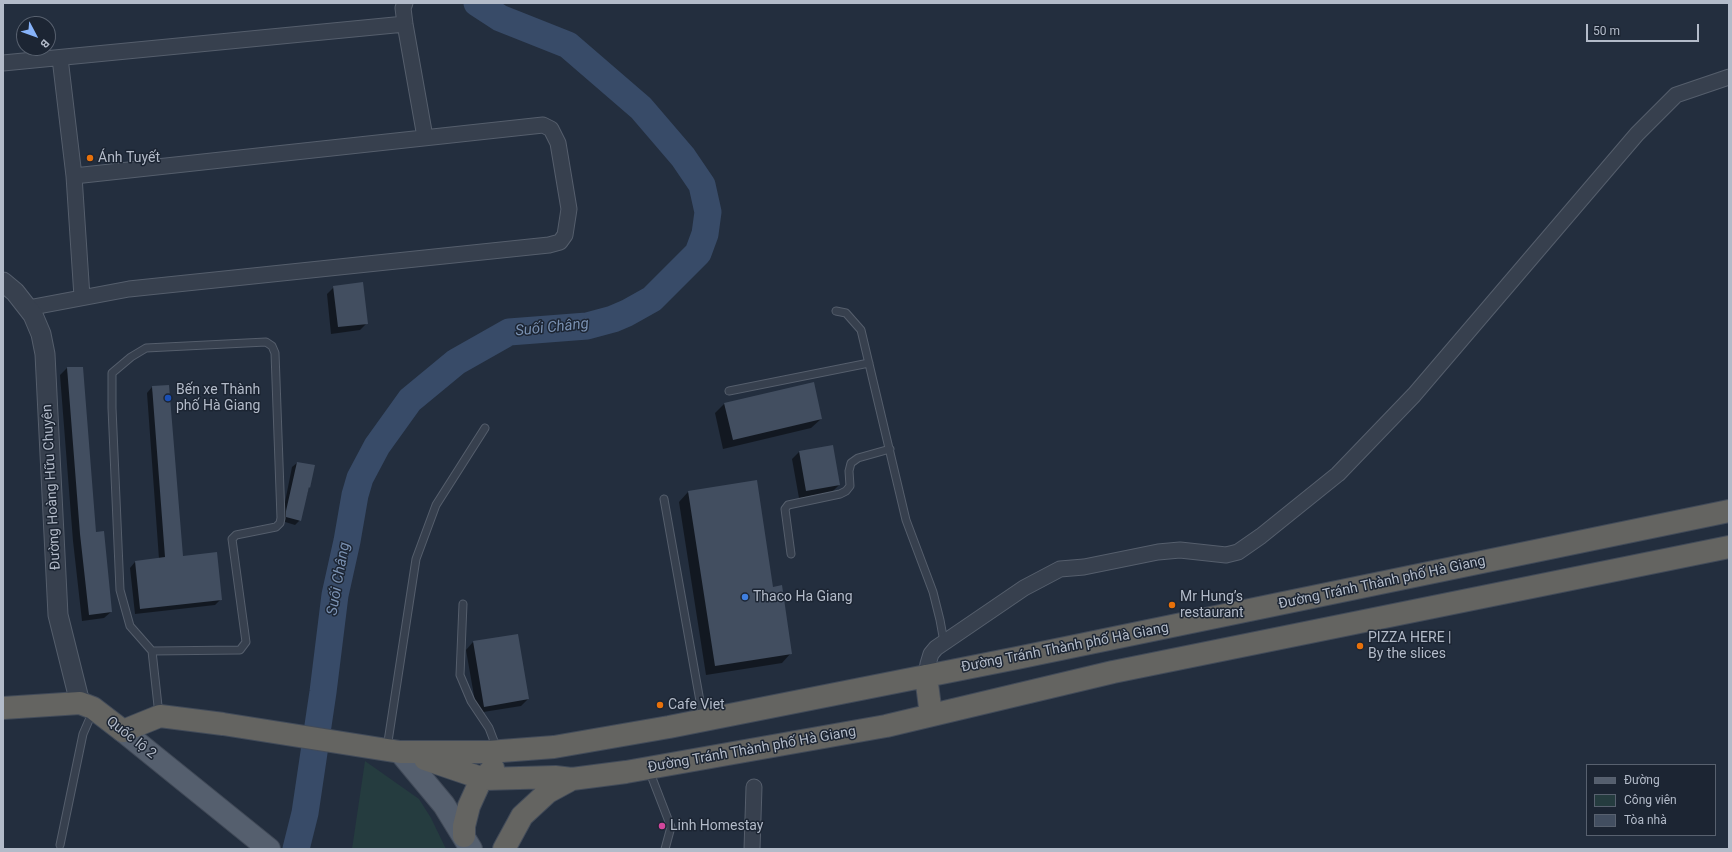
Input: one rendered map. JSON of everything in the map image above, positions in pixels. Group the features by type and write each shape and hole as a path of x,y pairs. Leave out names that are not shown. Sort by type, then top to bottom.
{"highway":[{"name":"Đường Tránh Thành phố Hà Giang","path":"388,750 507,751 554,747 703,720 926,676 1513,557 1729,511"},
{"name":"Đường Tránh Thành phố Hà Giang","path":"572,779 648,768 886,726 1113,672 1729,547"},
{"path":"1513,557 1519,590"},
{"path":"926,676 931,715"},
{"path":"3,708 87,706"},
{"name":"Quốc lộ 2","path":"87,706 123,731"},
{"path":"123,731 160,716 246,727 388,750 484,779 555,777 572,779"},
{"path":"468,843 464,826 469,806 479,784 507,751"},
{"path":"504,849 522,816 548,792 572,779"}],"main road":[{"name":"Quốc lộ 2","path":"123,731 270,849"},
{"path":"388,750 444,805 468,843"}],"street":[{"path":"405,3 403,8 405,24 425,137"},
{"path":"3,63 405,24"},
{"path":"60,58 74,176 82,297"},
{"path":"926,676 931,654 936,648 1024,588 1060,569 1084,567 1158,552 1180,550 1226,555 1238,552 1261,536 1338,474 1414,395 1637,134 1676,95 1729,77"},
{"path":"28,308 129,289 549,246 560,242 565,235 569,209 558,143 554,133 547,126 543,125 74,176"},
{"name":"Đường Hoàng Hữu Chuyên","path":"3,282 15,292 28,308 41,334 45,354 58,614 87,706"},
{"path":"752,849 754,787"}],"lane":[{"path":"836,311 846,313 861,330 906,520 933,592 944,642"},
{"path":"152,651 240,650 246,642 232,540 236,535 276,527 280,523 281,518 275,353 272,346 266,342 146,348 130,357 112,373 112,408 120,590 130,626 152,651 160,716"},
{"path":"729,391 869,363"},
{"path":"388,750 416,559 436,505 485,428"},
{"path":"791,554 786,510 788,505 840,494 846,491 850,486 849,471 851,463 858,458 890,449"},
{"path":"664,499 703,720"},
{"path":"464,604 460,675 471,701 507,751"},
{"path":"60,845 87,706"},
{"path":"648,768 671,827 664,849"}],"green space":[{"path":"365,761 419,799 431,818 446,849 352,849"}],"building":[{"path":"363,282 368,324 338,327 333,286"},
{"path":"67,367 83,367 96,532 104,531 112,612 89,615 80,534"},
{"path":"814,382 822,419 733,440 724,403"},
{"path":"169,385 183,556 217,552 222,600 140,609 135,561 165,557 152,386"},
{"path":"833,445 840,485 806,491 799,451"},
{"path":"297,462 315,465 301,521 286,517"},
{"path":"757,480 773,587 782,585 792,654 715,666 688,491"},
{"path":"518,634 529,699 484,707 473,641"}],"waterway":[{"name":"Suối Châng","path":"296,849 305,813 323,692 335,595 355,495 360,478 377,446 410,400 456,362 509,332 587,326 613,319 627,313 652,299 698,253 705,234 708,212 702,185 683,157 641,108 568,45 500,18 477,3"}],"place":[{"name":"Ánh Tuyết","path":"90,158"},
{"name":"Bến xe Thành phố Hà Giang","path":"168,398"},
{"name":"Thaco Ha Giang","path":"745,597"},
{"name":"Mr Hung’s restaurant","path":"1172,605"},
{"name":"PIZZA HERE | By the slices","path":"1360,646"},
{"name":"Cafe Viet","path":"660,705"},
{"name":"Linh Homestay","path":"662,826"}]}
